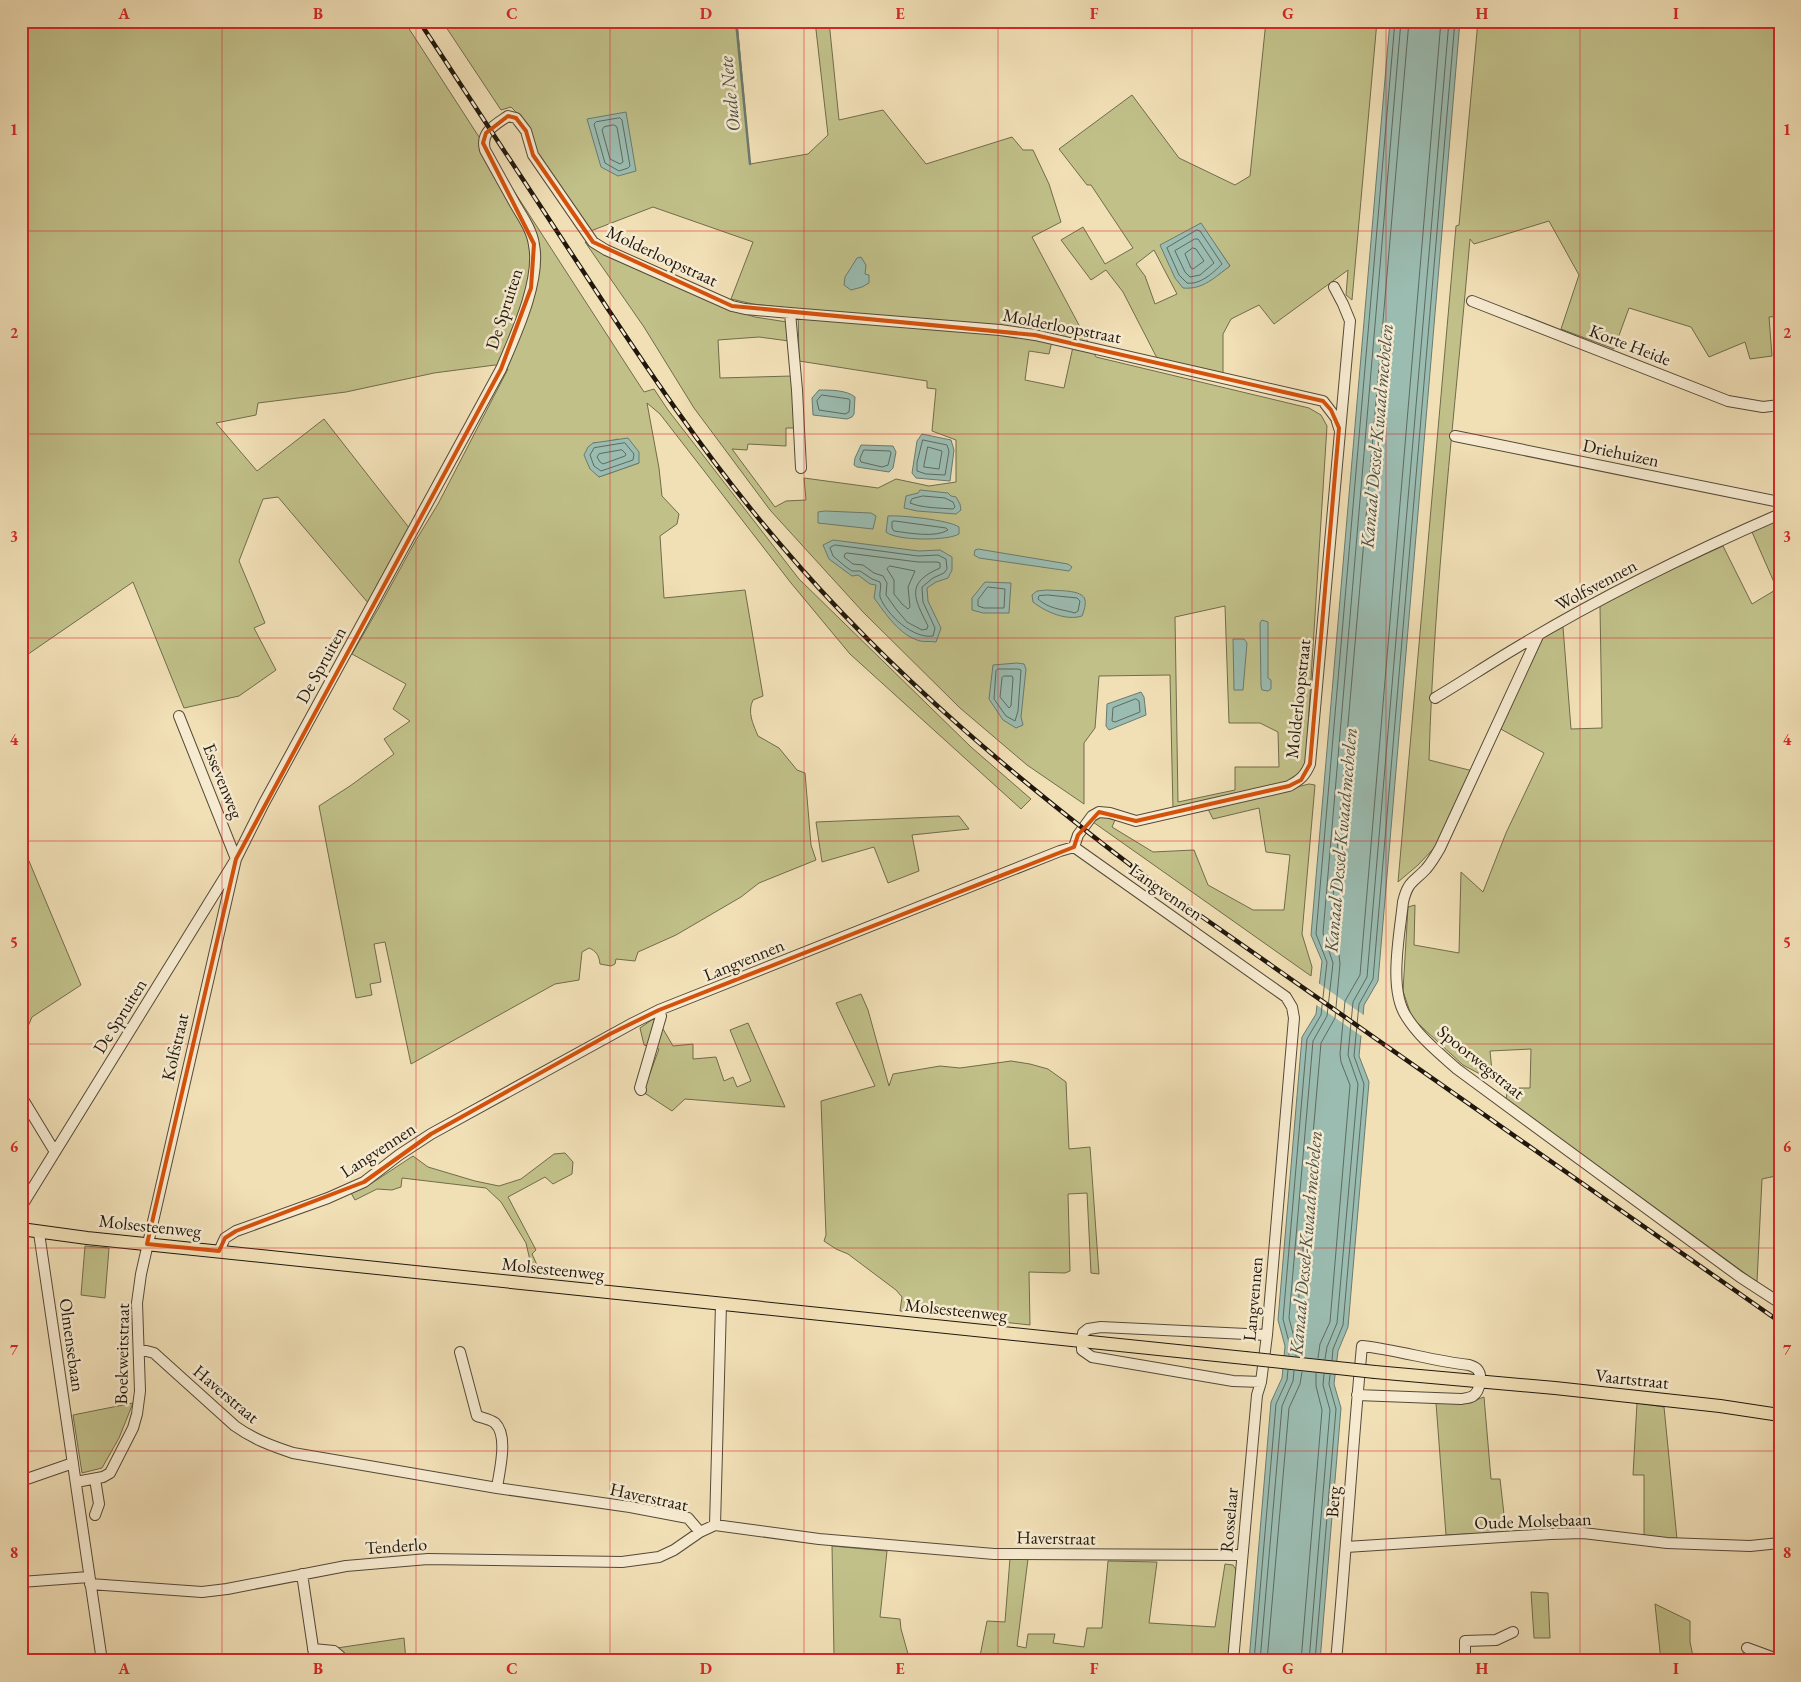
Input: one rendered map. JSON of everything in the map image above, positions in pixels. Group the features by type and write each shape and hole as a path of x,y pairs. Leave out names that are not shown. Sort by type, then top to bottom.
{"main road":[{"name":"Molsesteenweg","path":"21,1229 148,1244 1375,1372"},
{"name":"Vaartstraat","path":"1375,1372 1690,1403 1780,1415"}],"street":[{"name":"Molderloopstraat","path":"500,121 508,116 516,118 526,131 532,155 588,237 599,247 732,306 790,313 991,329 1035,335 1323,401"},
{"name":"De Spruiten","path":"21,1207 236,859 264,803 501,369 516,333 531,288 535,267 534,244 526,224 485,150 483,143 486,133 500,121"},
{"name":"Molderloopstraat","path":"1074,847 1078,835 1092,816 1099,812 1110,812 1136,821 1289,786 1301,780 1306,774 1310,764 1350,320 1334,287"},
{"name":"Korte Heide","path":"1472,301 1728,401 1763,407 1780,405"},
{"path":"790,313 797,390 801,468"},
{"path":"1323,401 1331,401 1342,394"},
{"path":"1323,401 1336,418 1339,428"},
{"name":"Driehuizen","path":"1454,436 1780,502"},
{"name":"Wolfsvennen","path":"1436,698 1517,647 1657,571 1780,514"},
{"name":"Spoorwegstraat","path":"1538,636 1440,848 1425,870 1412,880 1406,889 1395,982 1400,1004 1405,1015 1432,1047 1457,1069 1740,1277 1780,1303"},
{"name":"Essevenweg","path":"179,716 236,859"},
{"name":"Langvennen","path":"219,1251 230,1235 328,1198 364,1182 404,1151 447,1125 610,1034 659,1010 1074,847 1286,997 1292,1007 1295,1026 1267,1335 1261,1382"},
{"name":"Kolfstraat","path":"148,1244 236,859"},
{"path":"641,1090 661,1016 659,1010"},
{"path":"21,1096 55,1152"},
{"name":"Olmensebaan","path":"39,1232 102,1661"},
{"name":"Boekweitstraat","path":"76,1482 103,1477 110,1473 135,1421 140,1391 137,1303 148,1244"},
{"path":"715,1525 722,1304"},
{"path":"1261,1382 1233,1380 1092,1357 1082,1350 1082,1341 1084,1332 1088,1329 1101,1327 1267,1335"},
{"name":"Berg","path":"1336,1661 1362,1346 1470,1365 1477,1368 1480,1374 1480,1382"},
{"name":"Haverstraat","path":"139,1349 154,1353 235,1426 270,1446 293,1453 688,1518 700,1532 715,1525 810,1538 994,1554 1242,1555"},
{"path":"460,1352 477,1416 496,1424 499,1430 503,1455 497,1488"},
{"name":"Rosselaar","path":"1233,1661 1257,1395 1261,1382"},
{"path":"1357,1395 1461,1399 1471,1397 1477,1392 1480,1382"},
{"path":"21,1481 73,1463"},
{"path":"95,1479 99,1504 95,1515"},
{"name":"Tenderlo","path":"21,1582 90,1581 202,1592 346,1566 428,1559 622,1562 659,1557 674,1550 700,1532"},
{"name":"Oude Molsebaan","path":"1346,1547 1583,1533 1667,1543 1750,1546 1780,1543"},
{"path":"302,1574 315,1661"},
{"path":"1465,1661 1465,1641 1496,1640 1514,1632"},
{"path":"1747,1648 1780,1660"},
{"path":"314,1649 334,1651 340,1656 341,1661"}],"highlighted area":[{"path":"508,116 516,118 526,131 533,155 593,242 732,306 1035,335 1323,401 1331,410 1339,428 1310,764 1301,780 1289,786 1136,821 1099,812 1078,835 1074,847 659,1010 610,1034 431,1134 364,1182 236,1231 225,1238 219,1251 147,1244 236,859 501,369 531,288 534,244 483,143 486,133 500,121"}],"shaded area":[{"path":"21,21 404,21 644,392 654,389 668,410 799,579 971,747 1031,799 1021,809 850,654 791,583 660,414 647,403 662,496 679,514 677,524 660,536 664,598 745,590 763,696 753,700 751,704 751,718 758,736 779,748 797,770 805,773 811,845 816,860 759,883 741,897 676,935 638,952 635,961 616,959 615,964 611,966 600,964 597,954 589,948 582,952 579,980 555,984 411,1064 385,942 374,944 381,982 370,984 372,995 356,998 319,806 394,754 384,739 410,721 393,709 406,684 352,654 438,504 508,369 495,365 434,373 346,392 258,403 256,415 216,423 257,471 324,419 410,529 369,604 278,497 263,499 239,561 265,623 254,628 276,670 239,696 184,708 133,582 21,659","holes":["618,439 639,463 599,477 593,443"]},
{"path":"442,21 737,21 750,164 808,154 828,135 815,21 829,21 839,120 883,110 926,164 1012,137 1023,150 1033,150 1049,184 1061,222 1032,237 1096,357 1309,408 1321,415 1327,426 1305,774 1284,783 1173,810 1170,675 1099,676 1095,728 1084,743 1084,804 1027,765 960,708 863,612 770,510 694,408 644,327 585,242 725,308 755,317 787,322 789,341 759,337 718,340 720,378 792,376 796,428 786,428 786,446 748,444 747,450 732,449 775,507 786,501 806,500 804,478 878,488 896,479 929,486 956,482 956,440 932,431 936,389 927,388 927,381 799,361 798,309 753,304 731,299 753,242 653,207 588,232 535,155 519,115 511,107 501,110","holes":["1053,337 1074,342 1064,388 1025,380 1029,351 1049,354","1225,606 1229,723 1260,723 1278,732 1279,767 1235,767 1235,790 1178,802 1175,617"]},
{"path":"1266,21 1377,21 1352,300 1346,295 1348,270 1274,324 1259,305 1231,319 1223,334 1223,376 1159,362 1123,292 1106,270 1091,280 1061,240 1083,227 1105,264 1133,248 1091,185 1087,185 1059,149 1132,95 1179,158 1235,185 1250,176","holes":["1200,223 1230,266 1219,274","1154,250 1177,294 1155,304 1145,276 1136,264"]},
{"path":"1478,21 1780,21 1780,316 1769,317 1772,356 1750,359 1745,342 1709,357 1691,327 1629,308 1614,349 1561,329 1579,275 1549,221 1474,244 1470,239 1440,564 1429,760 1473,771 1436,846 1398,882 1456,226 1459,225"},
{"path":"1780,519 1780,1175 1762,1179 1757,1282 1506,1099 1508,1088 1530,1088 1531,1049 1490,1051 1493,1081 1463,1065 1412,1018 1403,991 1408,907 1415,905 1414,945 1459,953 1461,872 1483,892 1506,833 1544,753 1499,728 1539,640 1563,627 1571,729 1602,728 1600,606 1658,576 1723,546 1752,604 1777,589 1752,532"},
{"path":"1309,784 1315,785 1302,934 1312,967 1311,976 1093,822 1102,816 1115,820 1112,827 1153,852 1194,850 1208,885 1253,910 1284,910 1290,855 1266,852 1259,808 1213,819 1208,809"},
{"path":"959,816 969,829 912,835 919,871 888,883 874,847 822,862 816,822"},
{"path":"21,842 81,985 32,1017 21,1039"},
{"path":"861,994 868,1010 889,1086 893,1074 940,1066 960,1068 1011,1061 1048,1069 1066,1082 1069,1149 1090,1147 1099,1274 1091,1273 1087,1193 1068,1194 1070,1271 1065,1273 1029,1272 1030,1325 900,1311 902,1297 896,1290 848,1254 824,1241 826,1235 821,1101 875,1086 836,1003"},
{"path":"656,1017 673,1046 693,1044 693,1059 716,1057 724,1081 733,1077 737,1087 751,1081 730,1030 748,1023 785,1107 685,1099 672,1111 643,1092 659,1049 644,1045 640,1028"},
{"path":"565,1153 573,1162 572,1174 553,1184 545,1177 508,1197 536,1250 532,1254 538,1267 532,1269 526,1243 501,1202 486,1188 402,1178 401,1187 392,1190 377,1189 355,1200 351,1193 372,1183 413,1156 428,1167 499,1186 521,1179 554,1154"},
{"path":"85,1246 109,1248 105,1298 81,1295"},
{"path":"1484,1397 1491,1479 1500,1479 1506,1532 1446,1535 1436,1403 1473,1401"},
{"path":"133,1403 119,1438 102,1468 82,1473 73,1415"},
{"path":"1637,1403 1664,1407 1677,1539 1644,1537 1644,1475 1633,1475"},
{"path":"832,1546 887,1551 880,1617 900,1619 910,1661 784,1661 784,1656 834,1656"},
{"path":"1010,1558 1028,1559 1017,1646 1026,1648 1028,1634 1055,1634 1053,1643 1084,1647 1087,1628 1102,1628 1108,1561 1157,1562 1149,1623 1215,1627 1225,1564 1233,1565 1237,1571 1228,1661 979,1661 987,1621 1005,1622"},
{"path":"1531,1592 1548,1593 1550,1638 1534,1638"},
{"path":"1655,1604 1690,1621 1690,1642 1694,1661 1661,1661"},
{"path":"404,1638 406,1661 345,1661 337,1648"}],"water":[{"name":"Kanaal Dessel-Kwaadmechelen","path":"1390,21 1460,21 1378,981 1364,1005 1359,1056 1369,1082 1348,1327 1338,1351 1334,1384 1341,1408 1320,1661 1249,1661 1271,1402 1282,1378 1285,1346 1278,1320 1302,1037 1316,1014 1322,961 1311,935"},
{"path":"626,112 636,171 618,176 601,167 587,119"},
{"path":"1201,223 1230,266 1203,285 1183,288 1175,278 1160,245"},
{"path":"861,257 866,265 865,274 869,275 869,283 851,290 844,285 845,277 857,258"},
{"path":"819,390 833,390 855,397 854,414 852,417 847,419 813,415 812,398"},
{"path":"922,434 951,440 954,450 950,481 916,478 912,473 917,441"},
{"path":"628,438 639,452 639,463 599,477 590,469 584,455 588,447 593,443"},
{"path":"861,445 893,446 896,452 893,468 889,472 854,465"},
{"path":"920,490 948,493 956,497 961,510 956,514 904,508 906,496 918,493"},
{"path":"818,512 871,513 876,516 873,529 818,523"},
{"path":"888,516 914,517 954,524 959,527 959,534 934,539 892,535 886,532"},
{"path":"833,540 919,551 940,550 952,557 952,570 948,578 936,582 927,588 928,601 941,628 936,642 920,641 899,629 874,598 876,585 870,584 858,575 852,576 829,559 823,545"},
{"path":"975,550 1068,564 1072,567 1069,571 979,558 974,555"},
{"path":"985,582 1011,583 1009,613 983,613 972,610 972,598"},
{"path":"1037,591 1074,592 1083,596 1085,603 1082,616 1056,615 1033,602 1032,595"},
{"path":"1262,620 1268,622 1268,678 1271,680 1271,689 1268,691 1262,690 1261,686 1260,623"},
{"path":"1233,639 1244,639 1247,643 1243,690 1234,690"},
{"path":"1024,664 1026,669 1021,717 1023,725 1016,728 1003,720 989,699 993,665"},
{"path":"1141,692 1144,697 1146,715 1109,730 1106,726 1107,704"}],"pier":[{"path":"1317,982 1365,1016 1363,1037 1315,1004"}],"waterway":[{"name":"Oude Nete","path":"736,21 750,164"}],"railway":[{"path":"419,21 628,339 726,478 780,544 823,592 913,684 1009,769 1161,888 1780,1322"}]}
